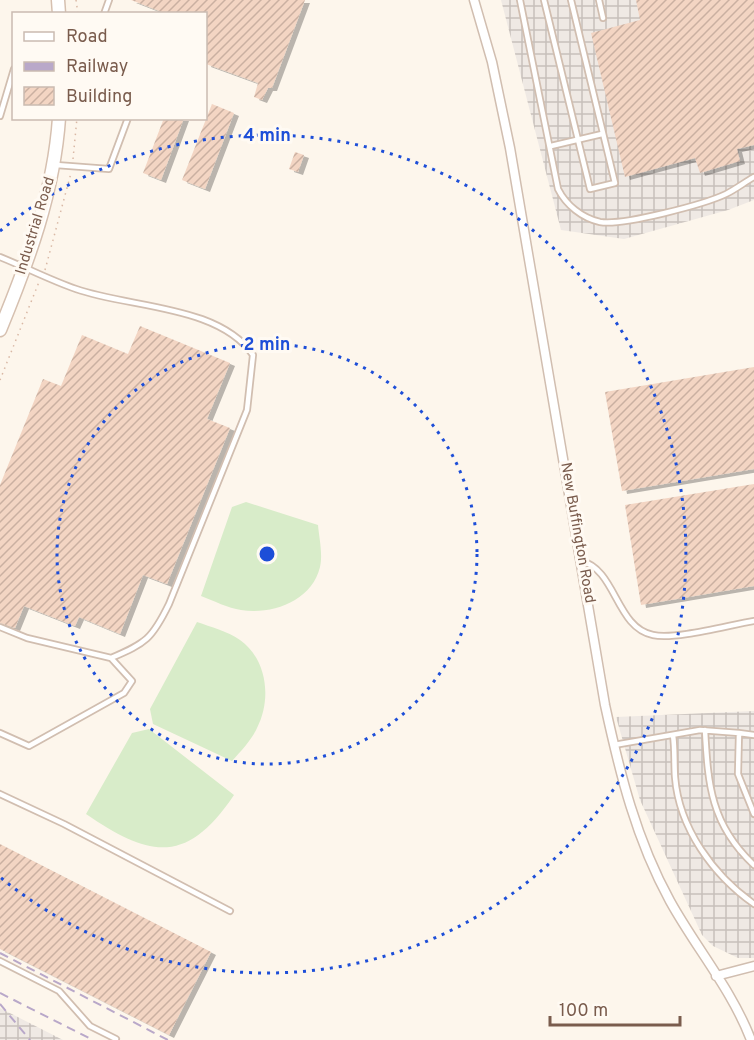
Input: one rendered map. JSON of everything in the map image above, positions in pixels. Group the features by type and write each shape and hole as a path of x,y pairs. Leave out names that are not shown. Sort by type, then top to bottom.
{"main road":[{"name":"Industrial Road","path":"0,330 44,207 53,165 59,120"}],"street":[{"name":"New Buffington Road","path":"474,0 500,93 614,745 633,818 651,864 685,927 729,994 751,1040"},
{"path":"716,976 754,966"}],"lane":[{"path":"520,0 558,189 564,201 588,219 603,222 682,208 725,195 754,177"},
{"path":"544,0 590,189 615,183 571,0"},
{"path":"599,0 603,18"},
{"path":"0,116 12,76"},
{"path":"53,165 109,169 127,120"},
{"path":"551,146 603,134"},
{"path":"0,257 76,289 212,321 246,344 253,355 247,410 169,604 156,631 139,646 111,658"},
{"path":"581,561 595,568 632,622 647,634 666,636 754,621"},
{"path":"0,627 27,638 111,658 132,681 124,693 28,746 0,733"},
{"path":"614,745 705,730 754,735"},
{"path":"705,730 708,783 713,806 723,826 754,865"},
{"path":"739,733 738,774 754,814"},
{"path":"673,735 678,797 693,834 716,870 754,904"},
{"path":"0,794 64,824 230,911"},
{"path":"0,961 58,991 90,1026 116,1039"}],"path":[{"path":"0,380 43,274 56,233 72,167 77,120"}],"shaded area":[{"path":"501,0 754,0 754,200 728,210 624,239 561,230"},
{"path":"754,711 754,958 738,958 713,946 702,935 640,800 616,717"},
{"path":"0,1008 63,1040 0,1040"}],"green space":[{"path":"246,502 318,525 321,557 316,579 300,597 278,608 241,610 201,596 232,507"},
{"path":"197,622 240,640 256,658 264,680 262,717 246,746 232,761 153,724 150,709"},
{"path":"149,729 234,795 217,818 200,834 183,843 166,847 149,846 130,839 86,814 132,733"}],"building":[{"path":"131,0 305,0 272,88 268,88 262,100 254,97 258,83 207,64 207,12 162,12"},
{"path":"636,0 754,0 754,145 737,149 740,161 700,173 695,158 625,177 591,33 640,20"},
{"path":"212,104 234,113 205,189 182,180"},
{"path":"163,120 183,120 161,180 143,173"},
{"path":"295,152 304,155 298,172 289,169"},
{"path":"140,326 230,363 207,419 230,428 167,584 143,575 120,634 79,617 75,626 24,606 15,628 0,623 0,485 43,379 61,386 82,335 128,354"},
{"path":"754,367 754,469 622,491 605,392"},
{"path":"754,484 754,586 641,605 625,505"},
{"path":"0,844 211,952 169,1035 0,949"}],"railway":[{"path":"0,953 168,1040"},
{"path":"0,993 93,1040"},
{"path":"0,1004 30,1040"}]}
